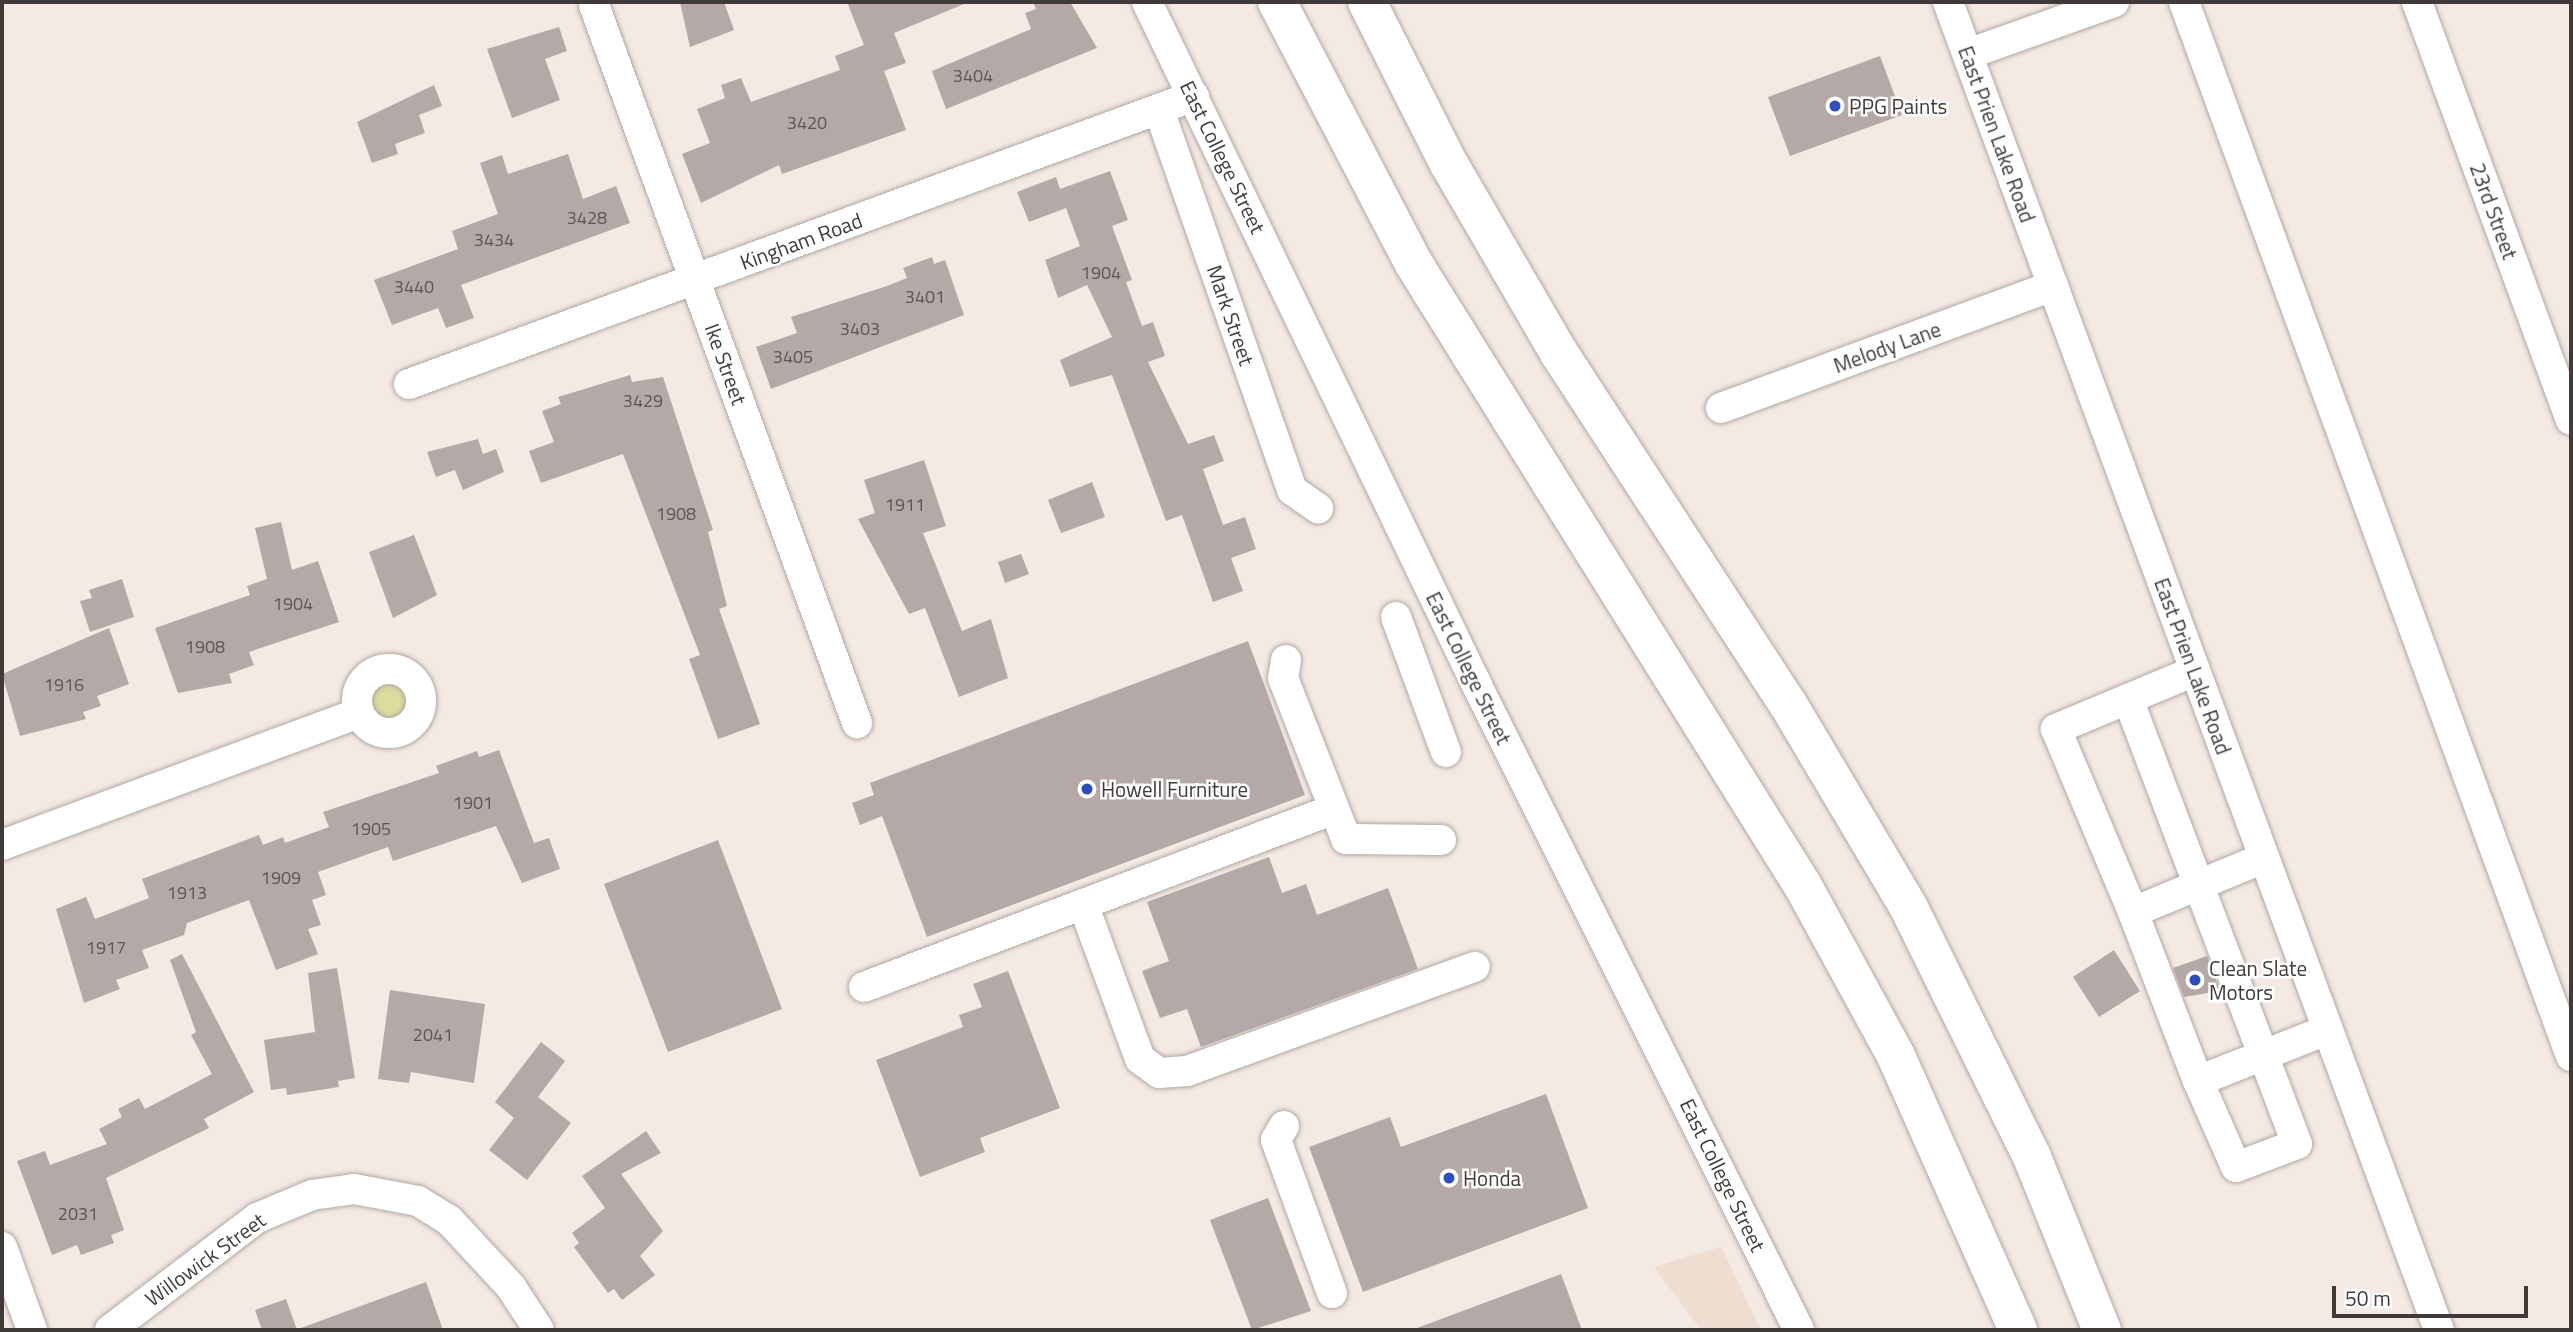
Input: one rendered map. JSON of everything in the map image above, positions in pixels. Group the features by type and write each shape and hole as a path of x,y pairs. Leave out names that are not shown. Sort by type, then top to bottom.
{"highway":[{"path":"1278,2 1414,264 1803,886 1896,1056 2018,1330"},
{"path":"1367,2 1449,164 1552,341 1788,704 1908,906 2032,1157 2102,1330"}],"street":[{"name":"East College Street","path":"1147,2 1475,681 1799,1330"},
{"name":"East Prien Lake Road","path":"1948,2 2439,1330"},
{"path":"1968,54 2114,2"},
{"path":"2183,2 2571,1056"},
{"name":"23rd Street","path":"2417,2 2571,420"},
{"name":"Ike Street","path":"594,5 858,723"},
{"name":"Kingham Road","path":"409,384 1194,96"},
{"name":"Mark Street","path":"1159,110 1292,491 1318,508"},
{"name":"Melody Lane","path":"1721,408 2053,286"},
{"path":"1396,617 1446,752"},
{"path":"1286,660 1283,678 1332,810 1346,839 1358,843 1441,840"},
{"path":"2128,699 2297,1144 2236,1167 2198,1081 2133,912 2056,729 2195,671"},
{"path":"2,845 359,713"},
{"path":"864,987 1332,810"},
{"path":"2133,912 2264,858"},
{"path":"1083,904 1140,1059 1159,1073 1187,1071 1475,967"},
{"path":"2198,1081 2327,1030"},
{"path":"1284,1126 1276,1140 1332,1293"},
{"name":"Willowick Street","path":"110,1330 257,1218 312,1195 354,1189 410,1199 449,1220 511,1287 539,1330"},
{"path":"2,1247 32,1330"}],"shaded area":[{"path":"1721,1247 1761,1330 1701,1330 1654,1267"}],"green space":[{"path":"390,683 403,688 408,701 403,714 390,719 377,714 372,701 377,688"}],"building":[{"path":"680,2 724,2 734,30 690,47"},
{"path":"847,2 969,2 894,33 906,63 884,71 906,130 782,174 779,165 701,203 682,154 710,143 697,109 725,98 721,85 741,78 751,102 840,70 835,56 864,45"},
{"path":"1033,2 1070,2 1097,48 946,109 932,71 1031,29 1025,13 1036,9"},
{"path":"559,27 567,51 545,59 560,100 512,118 487,49"},
{"name":"PPG Paints","path":"1880,56 1902,115 1790,156 1768,97"},
{"path":"434,85 442,106 419,115 425,133 395,144 398,154 372,163 357,122"},
{"path":"568,154 583,199 616,186 630,223 461,285 474,318 446,328 438,308 392,325 374,280 458,249 452,231 498,214 480,163 502,155 508,174"},
{"path":"1110,171 1128,220 1112,226 1132,280 1126,282 1142,326 1153,322 1165,356 1148,362 1188,444 1214,435 1224,461 1203,469 1223,525 1245,517 1256,549 1231,558 1243,591 1213,602 1182,515 1166,521 1112,375 1070,387 1060,360 1112,337 1087,285 1058,298 1045,260 1080,246 1066,208 1029,222 1017,192 1056,177 1060,189"},
{"path":"932,257 934,264 945,260 964,315 771,389 756,347 797,333 791,317 907,278 903,268"},
{"path":"630,375 632,382 663,377 713,530 708,532 727,606 719,609 760,724 718,739 689,659 700,655 623,454 541,483 529,451 554,442 542,411 561,404 558,397"},
{"path":"478,439 483,454 496,449 504,472 463,490 455,470 436,477 427,452"},
{"path":"924,460 946,526 923,533 962,631 991,619 1008,678 959,697 925,608 909,614 858,519 875,513 864,480"},
{"path":"1092,482 1105,517 1061,533 1048,500"},
{"path":"281,522 292,570 318,561 339,622 249,652 254,665 229,674 232,683 178,693 155,628 250,595 247,586 267,579 255,528"},
{"path":"414,535 437,595 393,618 369,552"},
{"path":"1021,554 1029,574 1005,583 998,562"},
{"path":"122,579 134,617 90,632 80,601 92,598 89,590"},
{"path":"109,628 129,684 97,696 101,706 83,712 86,719 20,736 2,674"},
{"name":"Howell Furniture","path":"1248,641 1305,795 927,937 882,816 860,825 852,803 874,795 870,783"},
{"path":"499,750 534,843 549,838 560,869 522,883 496,826 393,861 388,847 318,872 326,895 312,900 321,925 308,929 318,954 276,970 249,900 187,923 184,935 142,950 149,968 116,980 120,989 84,1003 56,909 86,897 95,919 149,898 142,879 259,835 263,845 283,837 285,843 329,827 323,812 439,773 436,766 477,751 479,757"},
{"path":"718,840 782,1009 668,1052 604,884"},
{"path":"1269,857 1282,893 1306,884 1317,915 1388,888 1418,969 1201,1047 1187,1009 1160,1018 1142,971 1169,961 1147,902"},
{"path":"2114,950 2140,991 2099,1017 2073,977"},
{"path":"182,954 254,1092 204,1119 209,1128 106,1178 124,1230 111,1235 114,1243 81,1255 77,1245 52,1255 17,1161 45,1151 50,1165 107,1144 99,1129 122,1117 118,1109 139,1098 145,1109 212,1074 191,1035 196,1032 170,960"},
{"name":"Clean Slate Motors","path":"2207,956 2220,991 2184,997 2173,968"},
{"path":"337,968 355,1078 338,1081 339,1087 287,1095 286,1088 271,1090 264,1040 315,1032 308,973"},
{"path":"1008,971 1060,1108 980,1138 985,1152 920,1177 876,1060 963,1027 959,1015 982,1007 973,984"},
{"path":"390,990 485,1004 474,1083 411,1072 409,1083 378,1079"},
{"path":"541,1042 565,1061 538,1097 571,1123 527,1180 489,1150 514,1118 495,1102"},
{"name":"Honda","path":"1546,1094 1588,1208 1363,1292 1309,1147 1390,1117 1401,1147"},
{"path":"646,1131 661,1153 621,1174 663,1231 640,1256 655,1275 622,1300 614,1289 608,1293 574,1247 579,1243 572,1233 605,1208 582,1176"},
{"path":"1268,1198 1311,1311 1252,1330 1210,1220"},
{"path":"1561,1274 1582,1330 1417,1328"},
{"path":"426,1282 443,1330 301,1328"},
{"path":"286,1299 297,1330 262,1330 255,1310"}],"place":[{"name":"PPG Paints","path":"1835,106"},
{"name":"Howell Furniture","path":"1087,789"},
{"name":"Clean Slate Motors","path":"2195,980"},
{"name":"Honda","path":"1449,1178"}]}
